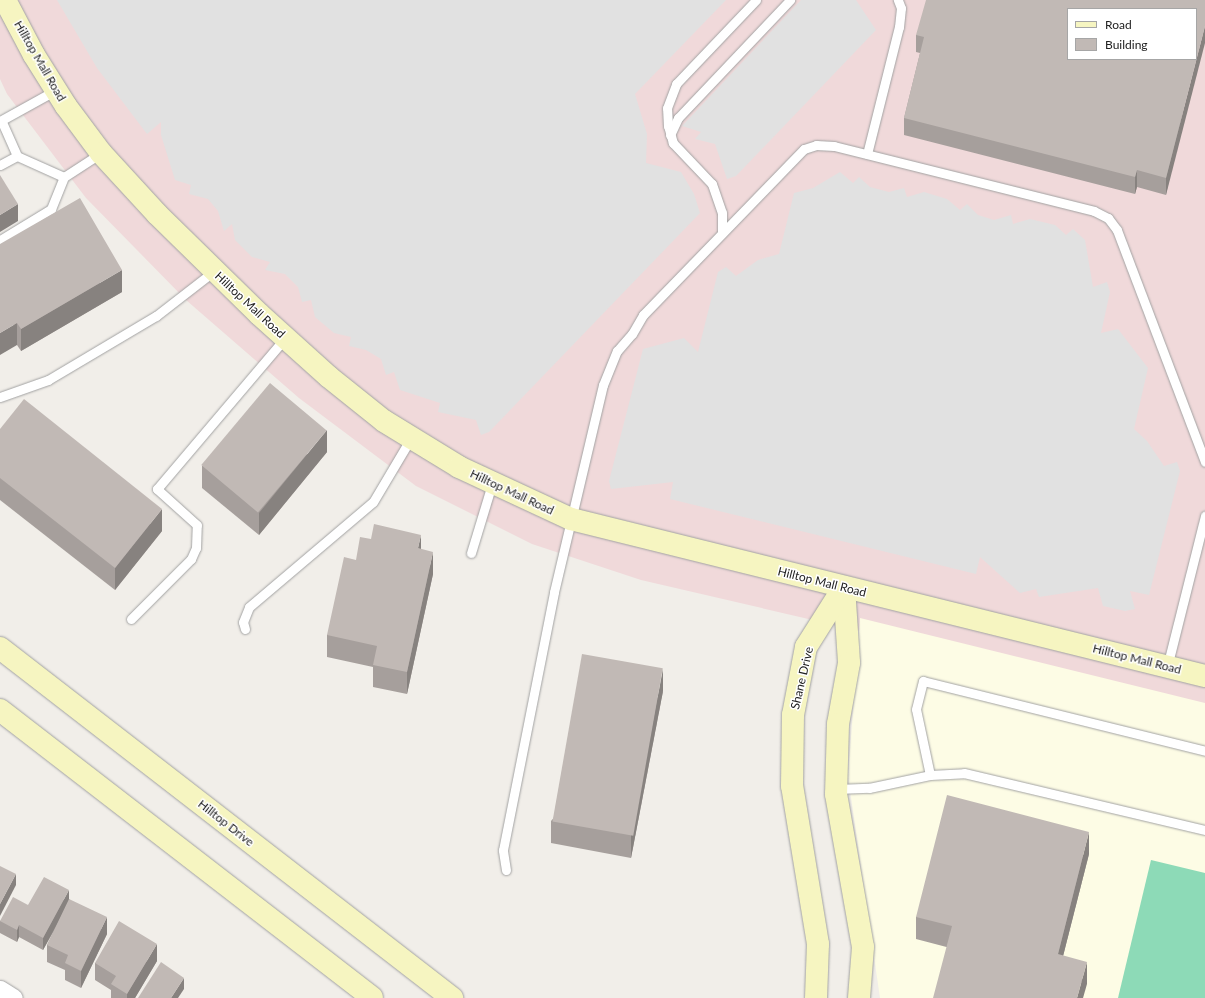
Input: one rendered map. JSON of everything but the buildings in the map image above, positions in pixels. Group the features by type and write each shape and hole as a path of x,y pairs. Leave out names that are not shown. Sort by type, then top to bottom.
{"street":[{"path":"0,5 5,0"},
{"name":"Hilltop Mall Road","path":"5,0 34,55 56,90 101,153 214,271 285,338 354,399 411,438 492,484 571,518 844,588 1205,676"},
{"path":"844,588 849,663 838,724 836,790 863,947 859,998"},
{"name":"Shane Drive","path":"816,998 818,944 792,786 793,715 806,647 844,588"},
{"name":"Hilltop Drive","path":"0,648 452,998"},
{"path":"0,710 372,998"},
{"path":"0,990 13,998"}],"lane":[{"path":"722,233 722,213 712,184 678,149 670,136 667,108 676,84 756,0"},
{"path":"670,136 678,118 790,0"},
{"path":"867,154 899,27 901,8 898,0"},
{"path":"56,90 1,122 17,156 64,176"},
{"path":"506,870 503,850 554,592 603,385 617,351 643,315 804,149 824,144 1094,211 1108,218 1117,230 1205,462"},
{"path":"0,240 51,209 64,176 101,153"},
{"path":"0,165 17,156"},
{"path":"0,397 48,380 156,316 214,271"},
{"path":"131,619 191,559 196,548 197,525 157,489 285,338"},
{"path":"245,629 243,622 249,607 373,502 411,438"},
{"path":"471,553 492,484"},
{"path":"1167,666 1205,516"},
{"path":"930,775 916,709 923,681 1205,751"},
{"path":"836,790 869,788 930,775 964,773 1205,830"}],"shaded area":[{"path":"0,0 1205,0 1205,716 886,637 641,580 532,544 416,486 299,398 186,300 86,198 7,94 0,79"},
{"path":"57,0 726,0 635,94 647,134 646,163 681,172 694,194 700,213 489,432 481,435 476,420 438,412 440,403 400,390 394,372 386,375 381,359 366,350 349,346 351,337 334,333 315,317 311,300 302,302 298,287 285,274 265,270 270,262 252,257 235,240 232,224 224,231 218,211 208,199 189,194 191,185 175,180 161,135 161,122 147,134 97,68"},
{"path":"801,0 856,0 876,30 736,176 727,179 715,144 695,139 701,132 682,126"},
{"path":"840,172 853,183 859,177 870,187 889,192 904,188 907,197 924,192 947,199 960,210 967,204 978,215 994,220 1011,215 1013,224 1030,219 1055,225 1066,235 1073,229 1085,240 1093,287 1107,282 1110,292 1101,333 1118,329 1148,368 1134,429 1147,441 1164,466 1177,462 1180,471 1149,595 1130,591 1135,609 1125,611 1103,606 1098,588 1039,597 1036,589 1020,593 980,557 976,574 670,499 673,482 611,489 609,481 643,349 684,338 698,352 718,272 726,267 736,276 758,260 779,254 794,193 813,188"},
{"path":"860,618 1205,703 1205,998 880,998 848,777"}],"green space":[{"path":"1151,860 1205,873 1205,998 1118,998"}]}
